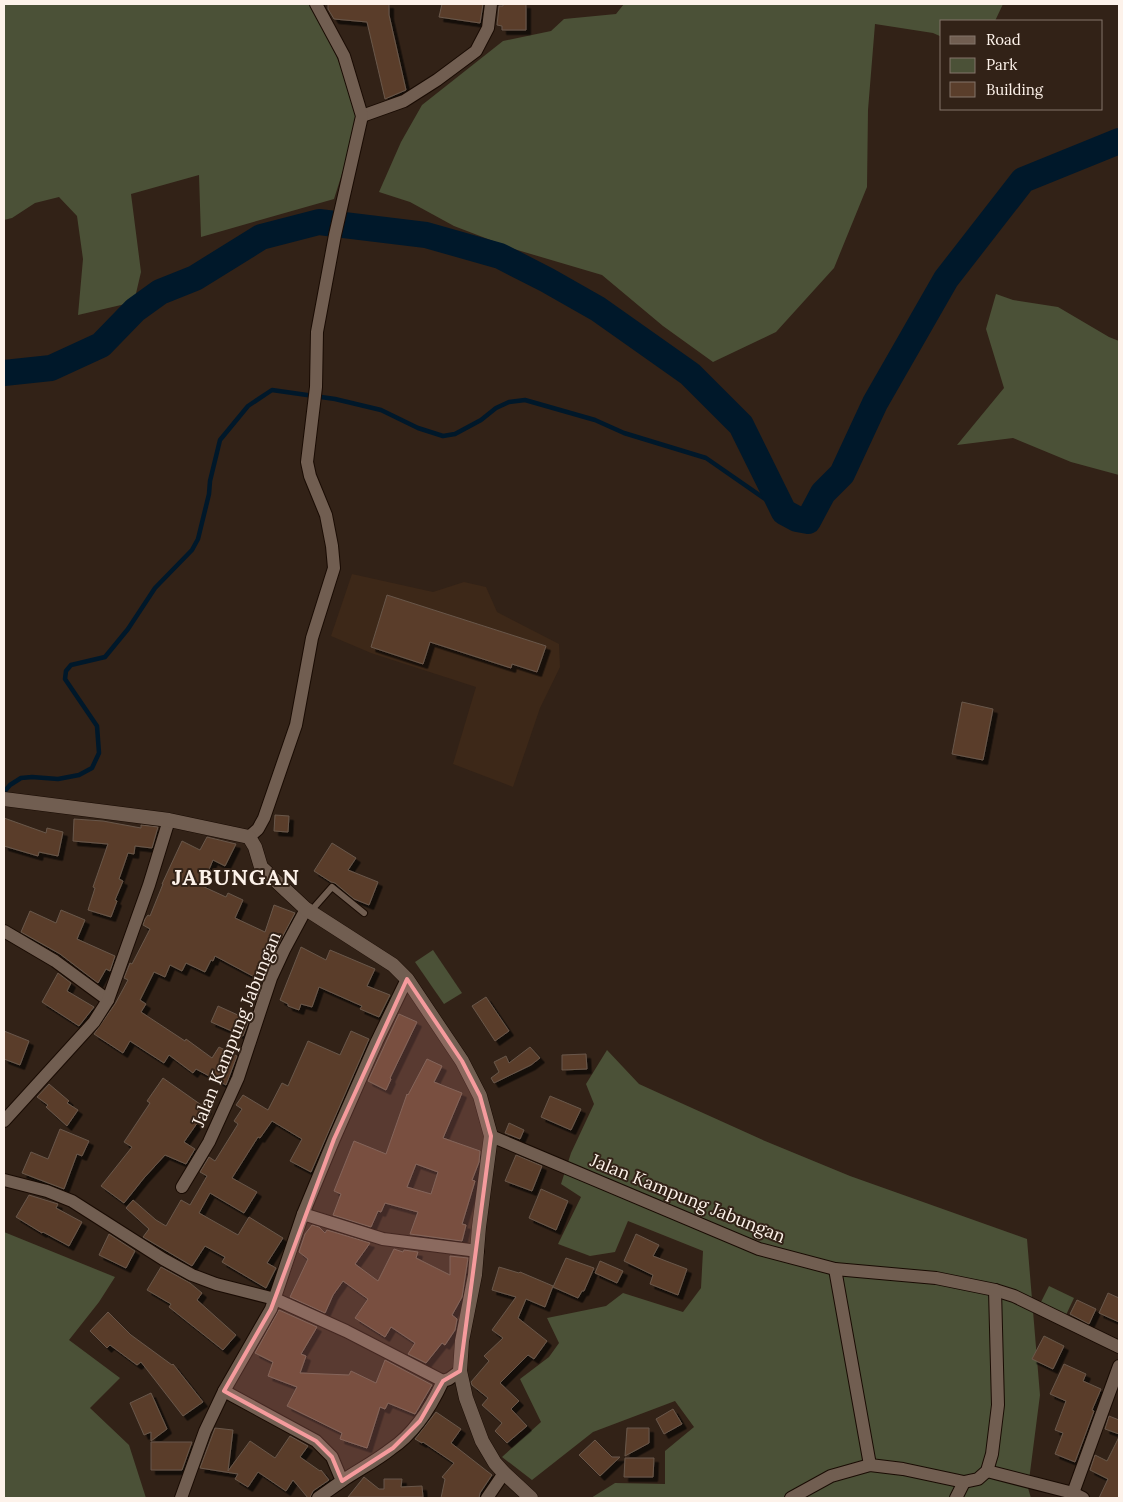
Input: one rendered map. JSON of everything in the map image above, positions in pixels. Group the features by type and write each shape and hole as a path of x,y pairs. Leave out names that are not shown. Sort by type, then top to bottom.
{"street":[{"path":"249,837 258,829 264,818 296,725 312,638 334,568 326,515 306,462 316,387 317,332 335,236 362,116 344,56 316,4"},
{"path":"362,116 404,101 437,80 476,51 488,28 491,4"},
{"path":"9,800 169,820 249,837 255,847 261,867 308,911 393,964 406,980 462,1061 480,1096 491,1136 475,1275 462,1341 460,1371 466,1398 482,1441 504,1474 532,1498"},
{"path":"4,1121 94,1022 108,1000 149,885 169,820"},
{"name":"Jalan Kampung Jabungan","path":"182,1187 209,1142 238,1078 272,978 284,950 308,911"},
{"path":"4,931 55,961 108,1000"},
{"path":"181,1498 205,1431 224,1391 275,1299 303,1214 342,1119 406,980"},
{"name":"Jalan Kampung Jabungan","path":"491,1136 759,1249 834,1269 936,1278 995,1290 1014,1296 1119,1347"},
{"path":"4,1180 47,1191 72,1201 162,1259 192,1275 216,1284 275,1299 346,1331 442,1381 449,1379 460,1371"},
{"path":"303,1214 383,1239 478,1251"},
{"path":"834,1269 870,1465"},
{"path":"791,1498 831,1476 870,1465 903,1469 964,1482 978,1479 987,1471 992,1454 998,1405 995,1290"},
{"path":"987,1471 1078,1496 1119,1366"},
{"path":"318,1498 342,1480 393,1448 420,1421 432,1403 442,1381"},
{"path":"224,1391 316,1441 332,1457 342,1480"},
{"path":"487,1498 504,1474"},
{"path":"956,1498 964,1482"}],"lane":[{"path":"308,911 332,887 364,913"}],"highlighted area":[{"path":"407,979 462,1061 480,1096 491,1136 460,1371 443,1381 420,1421 393,1448 342,1481 332,1457 316,1441 224,1391 271,1309 334,1139"}],"shaded area":[{"path":"352,574 433,592 464,582 486,587 497,612 559,644 560,667 540,708 513,787 453,764 476,687 371,653 331,636"}],"green space":[{"path":"4,4 310,4 336,55 360,117 334,199 201,237 199,175 131,194 141,272 134,302 78,315 83,259 77,216 59,197 35,203 12,218 4,220"},
{"path":"624,4 1003,4 995,20 940,20 940,36 933,33 875,24 868,110 867,187 834,268 776,332 713,362 663,326 602,275 514,249 454,226 410,202 379,192 401,142 422,105 503,41 551,31 564,19 616,14"},
{"path":"996,294 1013,300 1058,307 1119,341 1119,475 1071,462 1013,438 957,445 1004,388 986,329"},
{"path":"433,950 462,993 444,1004 415,962"},
{"path":"607,1050 639,1084 765,1141 850,1176 1027,1239 1040,1395 1028,1488 1031,1498 591,1498 615,1483 665,1484 665,1451 694,1427 675,1401 593,1432 532,1480 502,1457 541,1422 520,1379 549,1357 559,1343 547,1318 606,1306 623,1293 683,1312 701,1288 703,1251 628,1221 615,1252 590,1256 558,1244 581,1197 561,1184 571,1153 594,1104 586,1084"},
{"path":"4,1232 115,1277 99,1302 69,1340 120,1378 90,1408 129,1445 146,1498 4,1498"},
{"path":"1049,1286 1074,1298 1066,1315 1041,1302"}],"building":[{"path":"328,4 389,4 389,15 406,90 385,99 367,22 334,19 328,9"},
{"path":"442,4 483,4 480,23 439,17"},
{"path":"503,4 526,4 526,30 502,30 502,26 497,25 499,6 503,6"},
{"path":"387,595 546,646 537,672 512,664 511,668 430,642 423,664 371,647"},
{"path":"962,702 993,709 983,760 952,754"},
{"path":"275,815 289,816 288,832 274,831"},
{"path":"4,818 46,833 47,828 63,832 58,856 39,852 38,856 4,846"},
{"path":"74,819 103,821 141,828 141,825 158,827 152,848 135,846 134,854 128,853 119,879 123,881 115,900 117,901 111,917 88,910 95,888 93,887 108,844 73,841"},
{"path":"207,837 236,844 225,866 213,860 202,886 226,897 228,893 243,900 235,918 265,932 274,905 295,913 262,981 215,956 205,972 186,963 182,971 170,965 165,977 154,972 140,1000 146,1004 141,1012 185,1041 186,1039 212,1058 219,1047 237,1056 226,1085 196,1069 193,1073 169,1055 164,1063 130,1041 123,1053 94,1034 115,1004 128,980 124,978 130,963 132,964 150,929 143,925 145,919 148,915 150,916 162,884 182,841 200,850"},
{"path":"332,843 356,858 348,870 378,882 369,905 354,899 335,883 314,871"},
{"path":"61,910 85,920 77,939 115,956 110,971 106,969 98,983 60,954 21,932 30,911 56,923"},
{"path":"301,947 326,960 330,950 375,969 367,986 390,995 379,1017 360,1009 362,1006 319,987 312,1007 301,1004 299,1010 288,1006 288,1004 280,1000"},
{"path":"58,973 71,983 67,991 94,1007 79,1026 42,1002"},
{"path":"486,997 509,1031 495,1041 472,1006"},
{"path":"218,1006 249,1020 243,1036 211,1022"},
{"path":"399,1014 417,1022 386,1090 368,1081"},
{"path":"4,1031 29,1041 20,1065 4,1059"},
{"path":"351,1031 369,1039 311,1172 290,1161 302,1139 272,1121 260,1138 258,1137 232,1178 257,1192 244,1213 210,1193 199,1213 238,1235 249,1217 283,1238 267,1263 276,1268 266,1288 222,1262 225,1257 205,1246 192,1266 143,1237 149,1229 126,1208 133,1200 166,1226 181,1200 190,1205 207,1176 200,1172 209,1157 215,1161 238,1124 234,1121 242,1109 236,1105 243,1095 268,1110 282,1083 288,1086 308,1041 340,1055"},
{"path":"530,1047 540,1058 531,1065 494,1083 491,1078 499,1072 494,1062 506,1056 509,1063"},
{"path":"586,1054 587,1069 562,1070 562,1055"},
{"path":"427,1059 442,1066 434,1082 462,1093 443,1138 480,1151 479,1162 472,1180 475,1181 462,1224 466,1225 462,1241 410,1234 418,1212 385,1203 381,1212 378,1211 371,1227 333,1215 341,1194 334,1191 354,1141 386,1154 408,1095","holes":["416,1164 438,1172 431,1194 407,1187"]},
{"path":"163,1078 207,1109 184,1142 195,1149 186,1164 165,1155 124,1203 101,1186 132,1147 124,1142 150,1103 147,1101"},
{"path":"49,1084 69,1101 67,1103 78,1110 67,1126 46,1107 48,1105 37,1097"},
{"path":"550,1096 581,1109 571,1130 541,1117"},
{"path":"509,1123 524,1130 520,1139 505,1133"},
{"path":"60,1129 89,1141 82,1156 77,1154 64,1189 22,1173 31,1152 48,1159"},
{"path":"516,1155 542,1166 532,1191 505,1181"},
{"path":"541,1189 568,1201 556,1230 529,1218"},
{"path":"29,1195 58,1204 56,1208 82,1222 69,1246 42,1233 16,1217"},
{"path":"312,1225 319,1227 325,1233 327,1230 370,1243 355,1264 378,1281 394,1249 403,1252 404,1250 418,1252 416,1258 450,1275 450,1256 468,1258 462,1297 452,1315 457,1319 455,1330 445,1345 442,1343 426,1363 408,1354 415,1343 391,1327 385,1337 355,1318 368,1299 343,1281 333,1295 325,1313 290,1297 308,1259 299,1252 305,1234"},
{"path":"109,1234 135,1251 126,1268 99,1255"},
{"path":"636,1234 659,1245 653,1256 687,1269 678,1295 650,1284 653,1275 624,1261"},
{"path":"566,1258 594,1268 584,1291 582,1291 578,1298 553,1287"},
{"path":"600,1261 623,1271 617,1283 595,1273"},
{"path":"161,1267 190,1283 202,1293 197,1300 236,1335 223,1350 169,1307 171,1304 147,1290"},
{"path":"499,1267 520,1272 553,1286 545,1307 526,1299 518,1318 547,1341 534,1359 528,1355 500,1383 519,1401 511,1409 527,1426 507,1443 495,1431 502,1423 482,1405 488,1398 471,1382 489,1361 484,1356 503,1338 492,1330 516,1297 492,1290"},
{"path":"1108,1293 1119,1298 1119,1322 1099,1313"},
{"path":"1077,1300 1096,1309 1089,1324 1070,1314"},
{"path":"279,1310 317,1327 301,1354 306,1356 300,1373 349,1375 351,1371 376,1383 385,1360 432,1385 415,1414 388,1403 385,1409 380,1407 367,1448 340,1439 342,1433 287,1406 297,1387 268,1376 273,1362 255,1353"},
{"path":"108,1312 131,1335 173,1364 203,1402 183,1416 141,1362 137,1365 110,1345 107,1348 90,1331"},
{"path":"1044,1336 1064,1346 1053,1369 1032,1359"},
{"path":"1064,1364 1086,1374 1083,1381 1101,1389 1075,1462 1055,1454 1063,1433 1055,1430 1066,1401 1050,1394"},
{"path":"151,1393 167,1429 151,1441 151,1432 144,1435 130,1403"},
{"path":"673,1409 682,1424 664,1434 656,1419"},
{"path":"436,1412 461,1429 451,1443 492,1475 480,1493 479,1498 441,1498 445,1479 442,1477 454,1463 423,1442 415,1439"},
{"path":"1109,1416 1119,1420 1119,1434 1105,1429"},
{"path":"215,1428 233,1430 228,1471 250,1441 275,1458 290,1436 308,1446 300,1457 321,1470 329,1480 313,1491 310,1498 308,1498 293,1480 286,1491 258,1472 248,1487 235,1479 238,1474 200,1468"},
{"path":"627,1428 649,1428 649,1443 625,1456"},
{"path":"1119,1437 1119,1498 1099,1498 1108,1479 1090,1470 1095,1455 1107,1461"},
{"path":"595,1440 612,1457 620,1457 600,1476 579,1455"},
{"path":"151,1442 192,1442 182,1470 151,1470"},
{"path":"625,1458 654,1458 653,1477 624,1477"},
{"path":"364,1477 379,1489 384,1489 384,1479 402,1479 401,1487 422,1486 423,1497 348,1497"}],"waterway":[{"path":"4,373 51,368 101,345 135,310 160,292 195,278 261,237 319,222 426,235 500,256 547,280 598,309 690,374 741,425 784,512 797,519 808,521 823,493 842,474 875,403 946,279 1023,180 1119,141"},
{"path":"4,792 10,785 21,778 58,779 79,775 92,768 99,753 97,726 65,679 66,671 71,665 105,657 128,629 155,588 192,550 198,539 220,440 248,406 272,390 335,399 381,410 418,428 443,436 455,434 509,402 525,400 595,420 624,433 706,458 784,512"}],"district":[{"name":"JABUNGAN","path":"236,877"}]}
